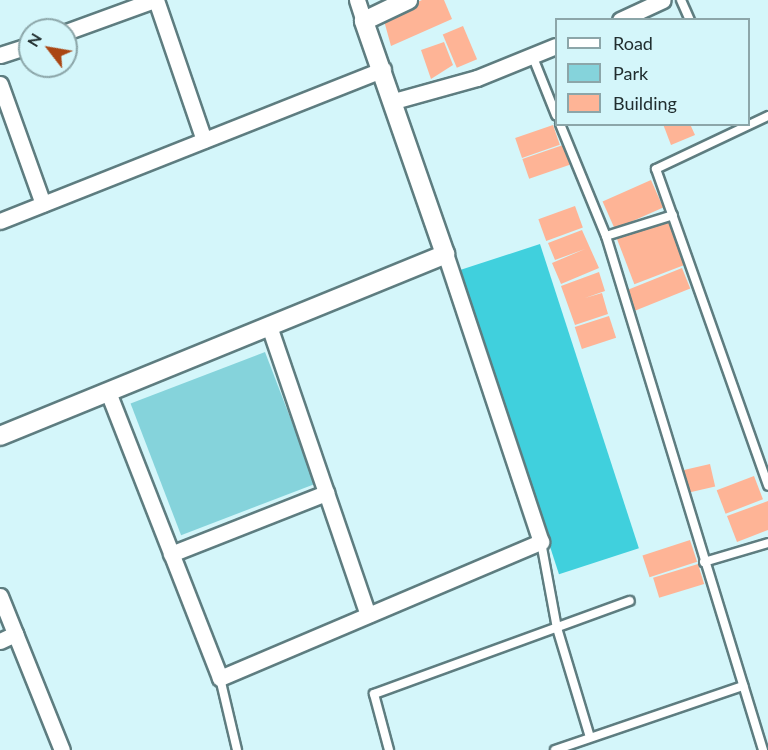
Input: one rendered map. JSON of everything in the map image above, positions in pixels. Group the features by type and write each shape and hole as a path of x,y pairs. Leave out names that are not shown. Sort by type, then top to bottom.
{"street":[{"path":"78,28 155,0 204,140"},
{"path":"108,392 220,678 541,542 394,101 357,0"},
{"path":"364,21 408,0"},
{"path":"624,18 663,0"},
{"path":"394,101 477,78 555,46"},
{"path":"0,55 18,49"},
{"path":"0,221 383,69"},
{"path":"0,84 43,204"},
{"path":"0,436 445,254"},
{"path":"270,326 368,615"},
{"path":"171,554 326,493"},
{"path":"0,596 62,750"},
{"path":"0,641 15,634"}],"lane":[{"path":"681,0 689,18"},
{"path":"532,55 555,112"},
{"path":"750,123 768,116"},
{"path":"561,126 606,236 763,750"},
{"path":"737,128 656,169 768,486"},
{"path":"606,236 673,215"},
{"path":"541,542 557,628 590,737"},
{"path":"704,562 768,543"},
{"path":"389,750 374,694 630,601"},
{"path":"220,678 237,750"},
{"path":"555,750 743,686"}],"green space":[{"path":"265,352 316,484 181,535 131,404"}],"shaded area":[{"path":"540,244 639,548 559,574 460,270"}],"building":[{"path":"422,0 444,0 452,19 391,46 383,17"},
{"path":"463,26 477,59 457,68 443,35"},
{"path":"444,42 453,65 431,79 421,50"},
{"path":"553,125 560,145 522,158 515,138"},
{"path":"664,126 691,126 695,135 671,145"},
{"path":"563,145 570,165 529,179 522,159"},
{"path":"651,180 663,207 615,229 603,202"},
{"path":"575,206 583,228 546,241 538,219"},
{"path":"670,218 688,264 634,284 617,238"},
{"path":"582,230 599,268 561,284 552,263 585,249 555,260 548,243"},
{"path":"682,268 690,288 634,311 625,291"},
{"path":"599,272 605,291 585,298 602,293 608,314 575,325 561,286"},
{"path":"609,316 616,338 582,349 575,327"},
{"path":"710,464 715,486 687,493 682,471"},
{"path":"754,476 763,499 726,514 717,490"},
{"path":"768,501 768,530 737,542 727,516"},
{"path":"690,540 697,562 650,577 642,555"},
{"path":"698,564 704,584 659,598 653,578"}]}
